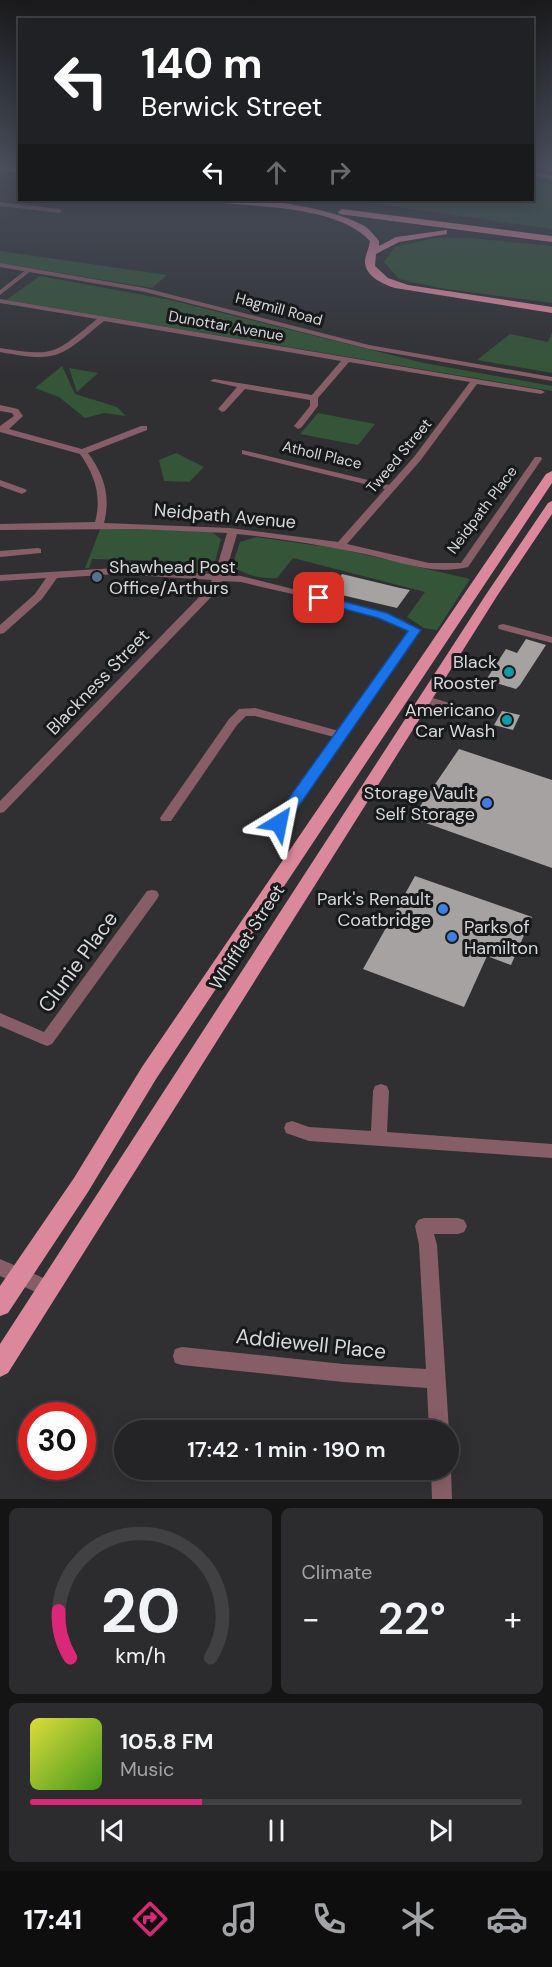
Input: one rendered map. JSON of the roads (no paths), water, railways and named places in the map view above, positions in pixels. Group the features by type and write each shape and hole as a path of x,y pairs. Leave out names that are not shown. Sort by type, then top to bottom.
{"highway":[{"path":"372,238 374,252 369,263 371,269 389,282 404,288 552,310"},
{"path":"374,252 396,240 406,238"},
{"path":"535,238 552,239"}],"main road":[{"name":"Whifflet Street","path":"0,1305 10,1272 81,1185 149,1073 552,474"},
{"name":"Whifflet Street","path":"0,1365 503,577 552,505"}],"street":[{"name":"Hagmill Road","path":"0,265 145,290 369,347 552,379"},
{"path":"0,293 29,270"},
{"name":"Dunottar Avenue","path":"0,302 541,392"},
{"path":"0,350 35,357 52,356 64,350 102,319"},
{"path":"298,426 314,406 314,398 346,360"},
{"path":"214,381 314,398"},
{"name":"Tweed Street","path":"341,545 433,438 474,381"},
{"path":"222,409 243,386"},
{"path":"0,408 15,411 19,416 2,429"},
{"path":"83,452 144,428"},
{"path":"2,429 83,452 94,466 103,492 103,514 99,525"},
{"name":"Atholl Place","path":"245,452 392,488"},
{"name":"Neidpath Place","path":"444,568 454,569 464,565 538,459"},
{"path":"0,483 22,491"},
{"name":"Neidpath Avenue","path":"0,527 144,525 233,531 341,545 444,568"},
{"name":"Blackness Street","path":"0,809 210,592 219,577 233,531"},
{"path":"0,554 38,551"},
{"path":"0,578 126,571 241,579 361,609 398,621 415,630 279,823"},
{"path":"0,631 36,599 52,580 53,574"},
{"path":"503,627 552,640"},
{"path":"426,700 469,713"},
{"path":"166,818 233,722 243,712 255,712 340,735"},
{"name":"Clunie Place","path":"0,1019 47,1040 152,894"},
{"path":"379,1139 381,1091"},
{"path":"292,1128 309,1134 552,1151"},
{"path":"438,1420 428,1245 424,1226 458,1226"},
{"path":"10,1272 50,1289"},
{"name":"Addiewell Place","path":"182,1356 343,1373 435,1379"},
{"path":"441,1480 442,1499"}],"place":[{"name":"Shawhead Post Office/Arthurs","path":"97,577"},
{"name":"Black Rooster","path":"509,672"},
{"name":"Americano Car Wash","path":"507,720"},
{"name":"Storage Vault Self Storage","path":"487,803"},
{"name":"Park's Renault Coatbridge","path":"443,909"},
{"name":"Parks of Hamilton","path":"452,937"}]}
